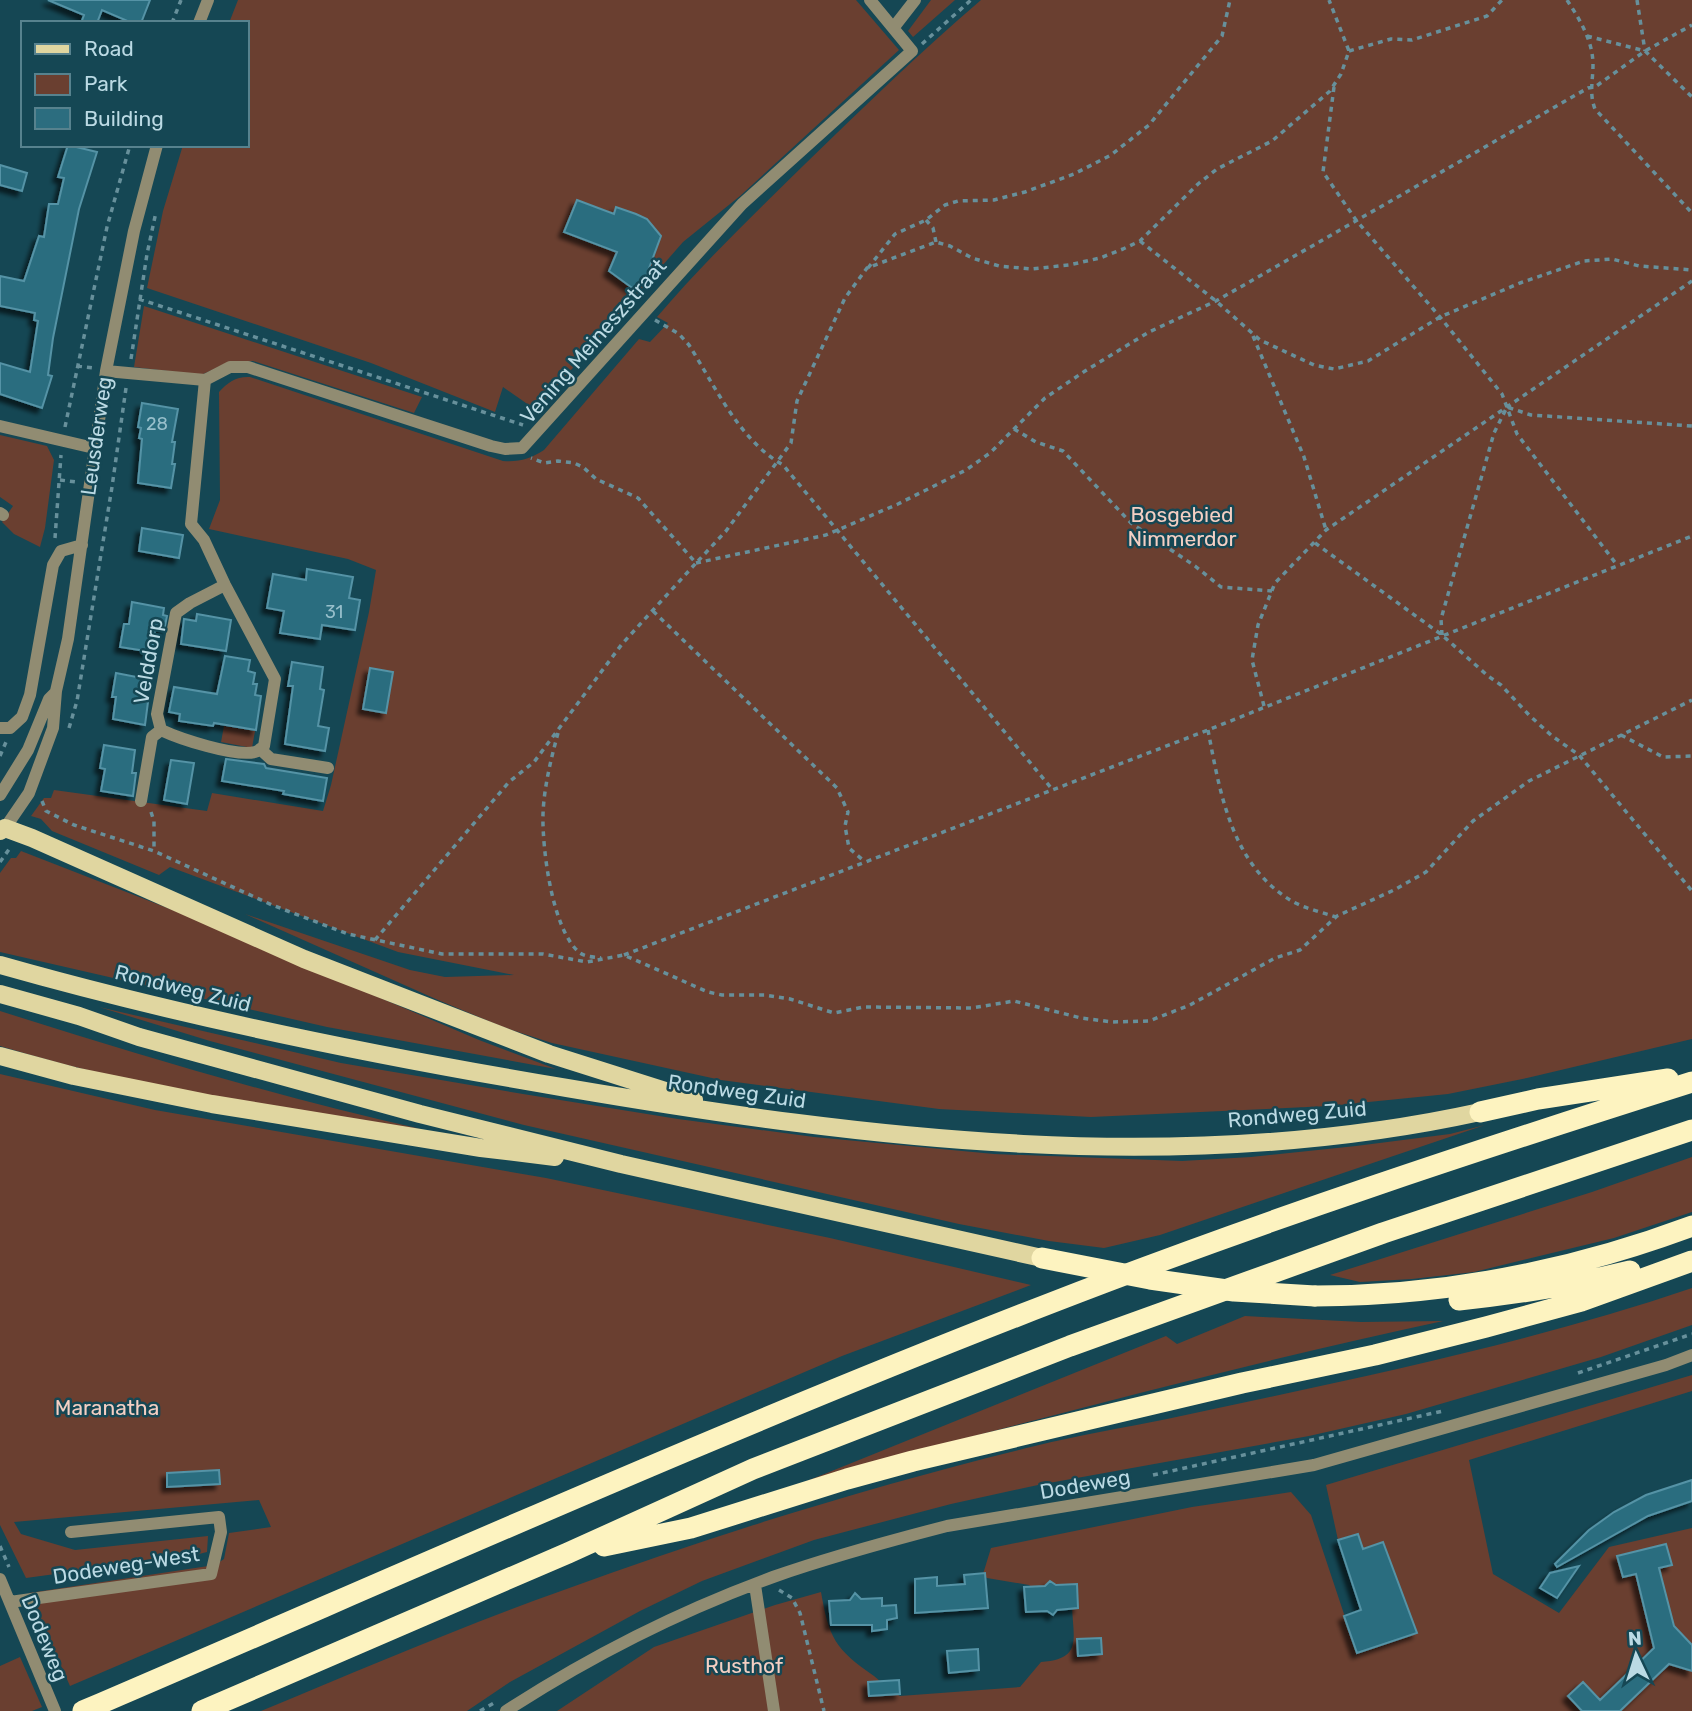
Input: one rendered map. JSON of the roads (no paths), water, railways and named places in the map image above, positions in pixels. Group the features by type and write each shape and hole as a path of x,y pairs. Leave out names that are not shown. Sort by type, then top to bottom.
{"highway":[{"path":"1480,1112 1538,1099 1692,1075"},
{"path":"83,1711 751,1424 1039,1308 1200,1247 1353,1194 1518,1137 1692,1082"},
{"path":"202,1711 568,1553 753,1469 1070,1346 1383,1233 1692,1130"},
{"path":"1042,1258 1174,1283 1234,1291 1315,1296 1414,1292 1474,1284 1593,1259 1692,1226"},
{"path":"1315,1296 1354,1306 1428,1303 1518,1294 1577,1284 1692,1256"},
{"path":"568,1553 691,1528 913,1461 1486,1327 1581,1301 1692,1261"}],"main road":[{"path":"2,831 32,838 304,959 427,1008 548,1054 734,1114"},
{"name":"Rondweg Zuid","path":"0,965 215,1020 479,1074 734,1114 916,1136 1046,1146 1252,1143 1385,1128 1480,1112"},
{"path":"0,994 236,1064 621,1164 1042,1258"},
{"path":"0,1056 74,1076 212,1104 481,1148 621,1164"}],"street":[{"path":"200,21 208,0"},
{"path":"870,0 894,27 915,0"},
{"name":"Vening Meineszstraat","path":"106,370 205,380 230,367 248,367 491,446 522,448 741,204 912,51 894,27"},
{"name":"Leusderweg","path":"2,831 29,793 53,729 56,691 68,639 106,370 134,231 156,147"},
{"path":"205,380 191,524 204,540 275,679 264,746 260,750"},
{"path":"0,426 94,449"},
{"path":"5,728 22,718 30,695 53,565 61,551 82,545"},
{"name":"Velddorp","path":"161,730 157,714 176,612 225,585"},
{"name":"Leusderweg","path":"0,795 28,750 48,699 56,691"},
{"name":"Velddorp","path":"161,730 174,736 239,752 260,750 271,759 328,768"},
{"name":"Velddorp","path":"141,802 152,737 161,730"},
{"name":"Dodeweg","path":"506,1711 584,1664 643,1633 773,1577 947,1526 1314,1465 1666,1365 1692,1355"},
{"name":"Dodeweg-West","path":"10,1602 211,1574 221,1532 219,1517 71,1532"},
{"name":"Dodeweg","path":"0,1579 55,1711"},
{"path":"755,1585 774,1711"}],"park label":[{"name":"Bosgebied Nimmerdor","path":"1182,526"},
{"name":"Maranatha","path":"107,1407"},
{"name":"Rusthof","path":"744,1665"}]}
